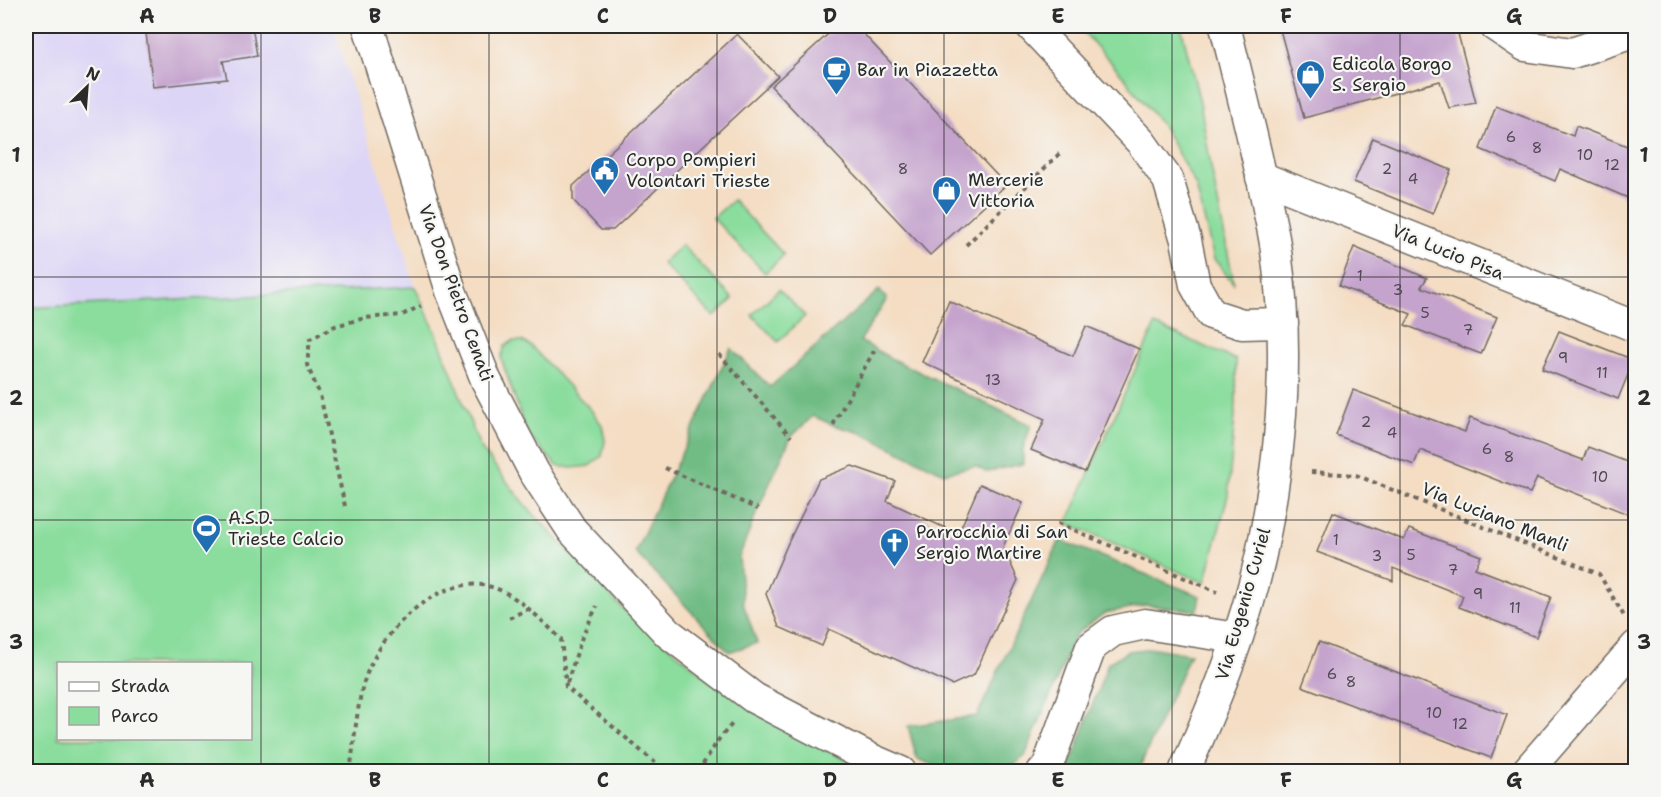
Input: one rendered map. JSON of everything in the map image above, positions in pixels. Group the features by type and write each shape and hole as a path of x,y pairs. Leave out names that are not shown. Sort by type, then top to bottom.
{"street":[{"name":"Via Don Pietro Cenati","path":"368,26 451,291 486,380 534,472 572,530 668,633 754,698 871,759 901,771"},
{"path":"1031,26 1141,142 1168,180 1186,240 1195,285 1211,314 1242,324 1283,323"},
{"name":"Via Eugenio Curiel","path":"1184,771 1209,716 1237,638 1261,554 1275,468 1283,385 1283,323 1276,250 1262,177 1225,26"},
{"path":"1495,26 1525,46 1572,53 1635,32"},
{"name":"Via Lucio Pisa","path":"1262,177 1635,327"},
{"path":"1042,771 1047,768 1091,647 1113,631 1145,624 1237,638"},
{"path":"1526,771 1632,635"}],"path":[{"path":"966,245 1060,153"},
{"path":"345,506 320,394 307,365 310,339 335,326 365,318 402,315 451,291"},
{"path":"833,425 875,349"},
{"path":"719,354 791,437"},
{"path":"664,468 758,509"},
{"name":"Via Luciano Manli","path":"1311,472 1356,475 1599,574 1632,635"},
{"path":"1058,523 1221,594"},
{"path":"350,771 362,688 377,652 402,620 427,599 458,587 482,585 506,594 529,609 561,639 566,687 666,771"},
{"path":"566,687 582,637 601,600"},
{"path":"509,618 529,609"},
{"path":"698,771 719,739 754,698"}],"shaded area":[{"path":"26,26 333,26 415,287 26,308"}],"green space":[{"path":"1078,26 1181,26 1200,102 1234,284 1214,259 1196,186 1164,128 1119,71"},
{"path":"733,200 784,255 765,273 713,218"},
{"path":"682,245 733,299 714,317 662,263"},
{"name":"A.S.D. Trieste Calcio","path":"415,287 437,335 480,447 525,505 622,608 712,682 866,772 26,772 26,308"},
{"path":"779,289 805,316 778,342 752,315"},
{"path":"879,290 887,299 860,341 890,358 1031,425 1023,449 1023,464 986,472 975,466 944,473 861,433 833,425 813,416 791,437 739,557 743,603 757,643 729,652 635,552 731,348 770,387"},
{"path":"1155,325 1236,360 1236,404 1228,495 1205,583 1067,523"},
{"path":"513,341 522,341 531,346 591,410 602,425 605,441 602,456 589,466 572,468 557,466 527,434 501,358 505,346"},
{"path":"1060,540 1200,596 1197,611 1146,605 1105,613 1076,634 1025,756 1007,771 948,771 917,759 908,726 977,716"},
{"path":"1155,648 1190,654 1138,771 1064,771 1073,758 1108,663 1128,651"}],"building":[{"path":"145,26 252,26 257,56 223,61 227,79 153,87"},
{"path":"837,26 856,26 1006,185 930,255 771,86"},
{"path":"1279,26 1456,26 1476,103 1449,108 1440,81 1304,118"},
{"path":"737,34 778,76 613,230 601,230 573,200 573,186"},
{"path":"1496,106 1573,136 1576,126 1635,149 1635,201 1560,169 1555,181 1480,149"},
{"path":"1373,138 1451,170 1433,214 1354,182"},
{"path":"1354,247 1427,278 1421,287 1497,317 1481,354 1405,325 1411,314 1339,286"},
{"path":"949,301 1073,356 1086,326 1139,349 1085,472 1031,450 1045,419 922,362"},
{"path":"1559,331 1634,360 1618,399 1542,369"},
{"path":"1353,390 1465,432 1470,418 1583,460 1588,447 1635,465 1635,517 1537,478 1530,493 1420,450 1414,465 1336,435"},
{"name":"Parrocchia di San Sergio Martire","path":"852,466 895,481 887,501 958,534 980,484 1023,503 1003,547 1018,580 974,675 952,685 829,629 822,646 779,627 766,594 788,543 819,479"},
{"path":"1333,512 1404,540 1409,529 1481,556 1475,568 1551,597 1536,637 1459,607 1463,596 1393,568 1393,581 1317,552"},
{"path":"1319,642 1507,715 1491,758 1302,686"}],"place":[{"name":"Bar in Piazzetta","path":"836,96"},
{"name":"Edicola Borgo S. Sergio","path":"1311,100"},
{"name":"Corpo Pompieri Volontari Trieste","path":"605,196"},
{"name":"Mercerie Vittoria","path":"947,216"},
{"name":"A.S.D. Trieste Calcio","path":"207,554"},
{"name":"Parrocchia di San Sergio Martire","path":"895,568"}]}
